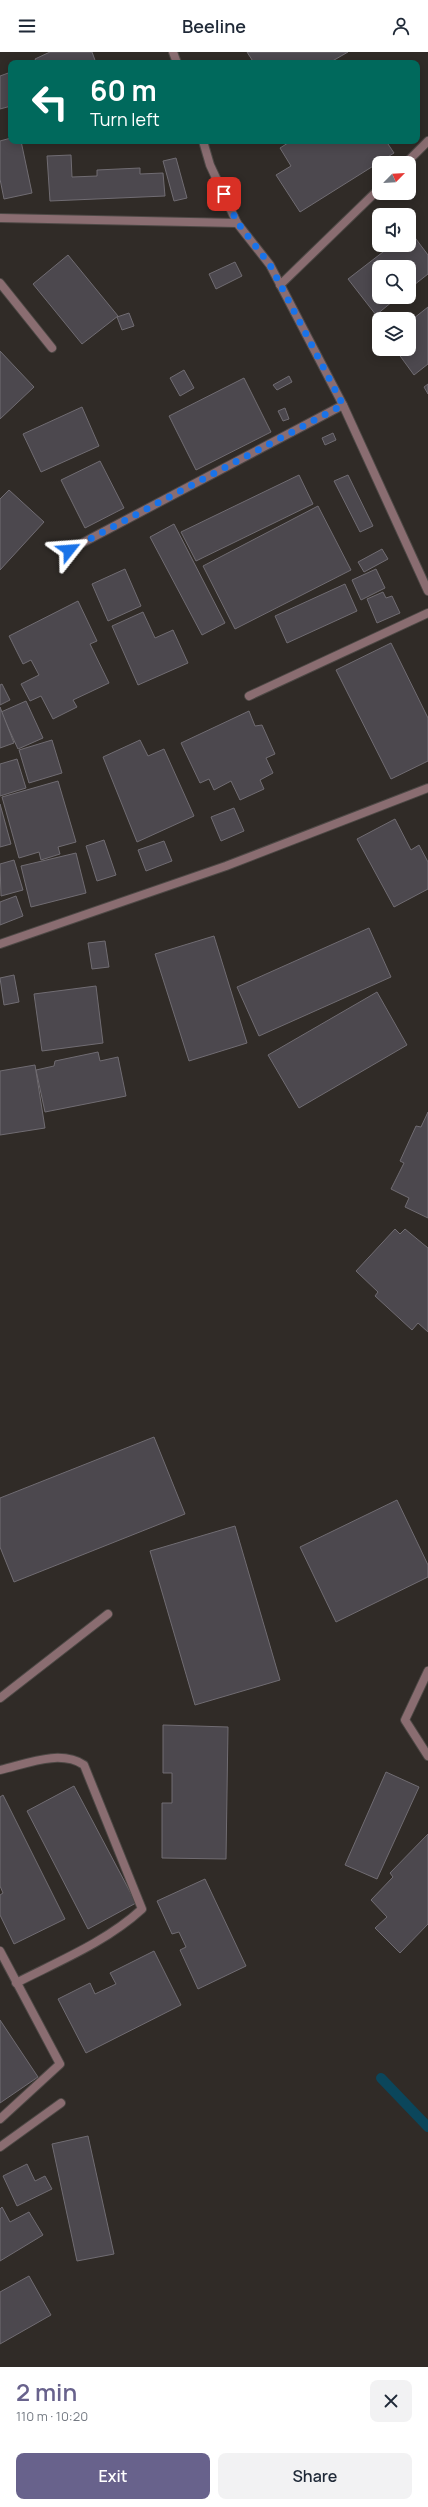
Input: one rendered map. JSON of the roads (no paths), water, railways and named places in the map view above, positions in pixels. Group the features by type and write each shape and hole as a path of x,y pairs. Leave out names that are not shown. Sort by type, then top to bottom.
{"street":[{"path":"413,156 428,141"},
{"path":"203,144 210,165 237,222 270,265 343,405 428,591"},
{"path":"280,285 372,196"},
{"path":"0,218 237,222"},
{"path":"0,283 52,348"},
{"path":"69,550 343,405"},
{"path":"248,696 428,613"},
{"path":"0,944 226,866 428,788"},
{"path":"0,1698 108,1614"},
{"path":"428,1671 405,1720 428,1756"},
{"path":"0,1770 61,1757 75,1759 84,1765 142,1909 129,1921 92,1944 16,1983"},
{"path":"0,1951 60,2064 0,2119"},
{"path":"0,2147 61,2102"}],"waterway":[{"path":"381,2078 428,2127"}]}
